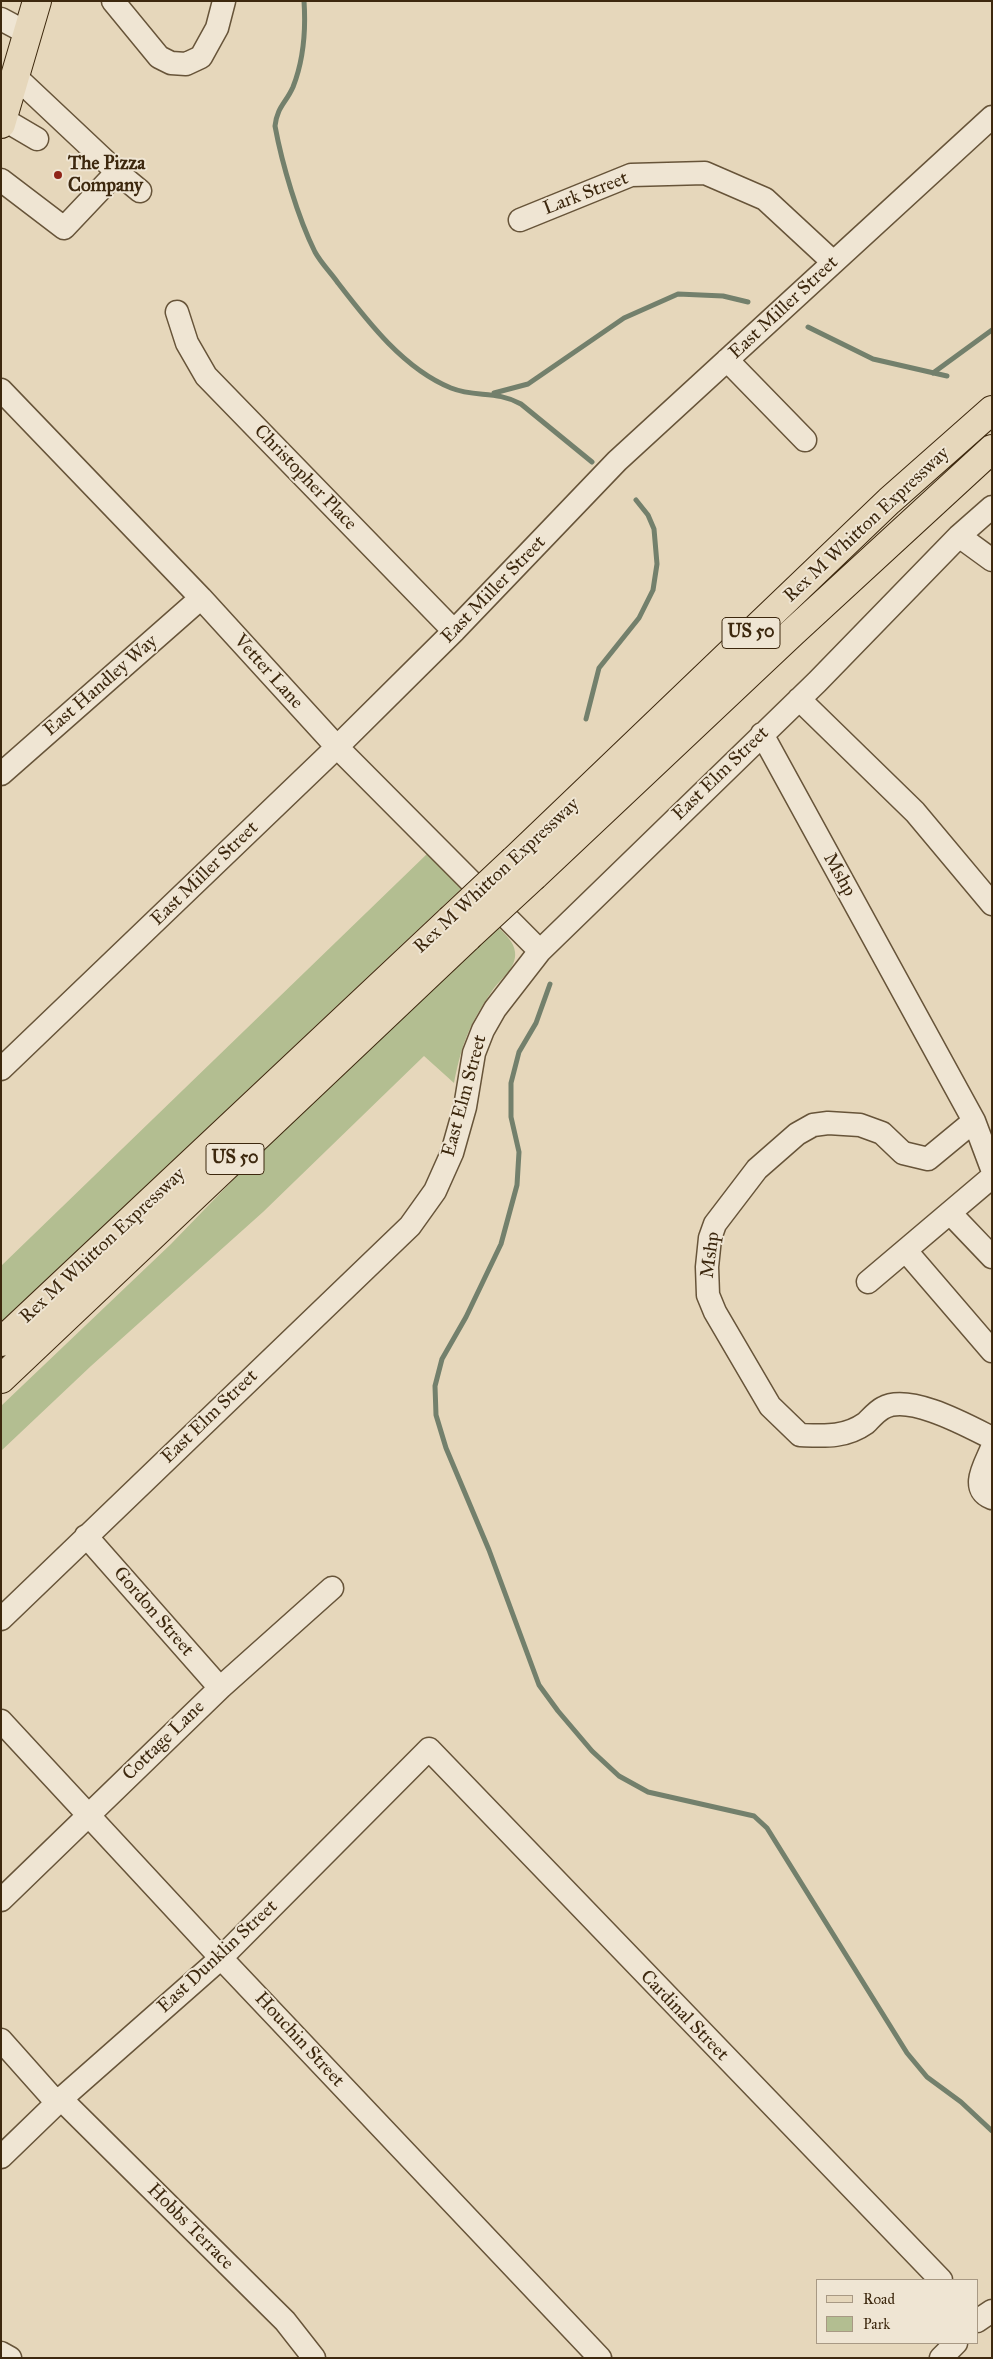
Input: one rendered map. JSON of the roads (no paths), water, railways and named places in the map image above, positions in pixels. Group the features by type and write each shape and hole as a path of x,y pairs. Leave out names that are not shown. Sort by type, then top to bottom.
{"main road":[{"path":"2,122 37,1"},
{"name":"Rex M Whitton Expressway","path":"1,1342 459,929 524,868 890,501 992,410"},
{"name":"Rex M Whitton Expressway","path":"524,868 792,633 992,449"},
{"name":"Rex M Whitton Expressway","path":"1,1379 459,929"}],"street":[{"path":"113,1 159,57 171,63 186,64 201,57 217,28 224,1"},
{"path":"1,19 29,34"},
{"path":"16,77 117,172 140,191"},
{"name":"East Miller Street","path":"1,1069 337,747 454,631 618,461 992,117"},
{"path":"2,122 37,139"},
{"path":"1,180 64,228 117,172"},
{"name":"Lark Street","path":"520,220 631,175 706,173 766,199 833,262"},
{"name":"Christopher Place","path":"176,312 187,343 206,376 454,631"},
{"path":"727,360 806,440"},
{"name":"Vetter Lane","path":"1,390 200,598 337,747 540,951"},
{"name":"East Elm Street","path":"1,1619 410,1226 435,1191 452,1153 465,1108 474,1053 483,1030 495,1009 540,951 799,699 959,536 992,507"},
{"path":"959,536 992,560"},
{"name":"East Handley Way","path":"1,774 200,598"},
{"path":"799,699 915,812 992,904"},
{"name":"Mshp","path":"762,734 974,1121 992,1169"},
{"name":"Mshp","path":"974,1121 928,1160 903,1152 882,1133 860,1126 828,1123 813,1125 797,1134 757,1169 715,1224 710,1238 706,1277 708,1295 715,1312 758,1387 770,1406 800,1435 837,1436 851,1432 884,1407 895,1404 916,1406 934,1411 992,1438"},
{"path":"868,1282 992,1178"},
{"path":"950,1212 992,1257"},
{"path":"906,1251 992,1350"},
{"path":"992,1448 979,1482 980,1488 986,1496 992,1498"},
{"name":"Gordon Street","path":"86,1536 220,1688"},
{"name":"Cottage Lane","path":"1,1900 220,1688 332,1588"},
{"name":"Houchin Street","path":"1,1721 221,1958 600,2358"},
{"name":"East Dunklin Street","path":"1,2157 59,2101 221,1958 429,1749"},
{"name":"Cardinal Street","path":"429,1749 940,2279"},
{"name":"Hobbs Terrace","path":"1,2040 59,2101 285,2321 314,2358"},
{"path":"941,2358 955,2344"},
{"path":"1,2353 10,2358"}],"waterway":[{"path":"304,1 305,23 300,66 293,87 278,114 275,126 291,190 317,256 388,343 418,369 434,380 451,388 469,393 503,397 521,404 592,462"},
{"path":"494,393 528,384 624,318 678,294 723,296 748,302"},
{"path":"808,327 873,359 947,376"},
{"path":"933,373 992,330"},
{"path":"586,719 599,668 639,618 653,590 657,564 654,529 648,515 636,500"},
{"path":"550,984 536,1023 519,1052 511,1083 511,1117 519,1152 517,1185 501,1244 466,1317 442,1359 435,1386 436,1415 446,1448 489,1550 539,1685 558,1711 592,1751 619,1776 648,1792 754,1816 767,1828 907,2053 927,2077 961,2102 992,2131"}],"place":[{"name":"The Pizza Company","path":"58,175"}]}
